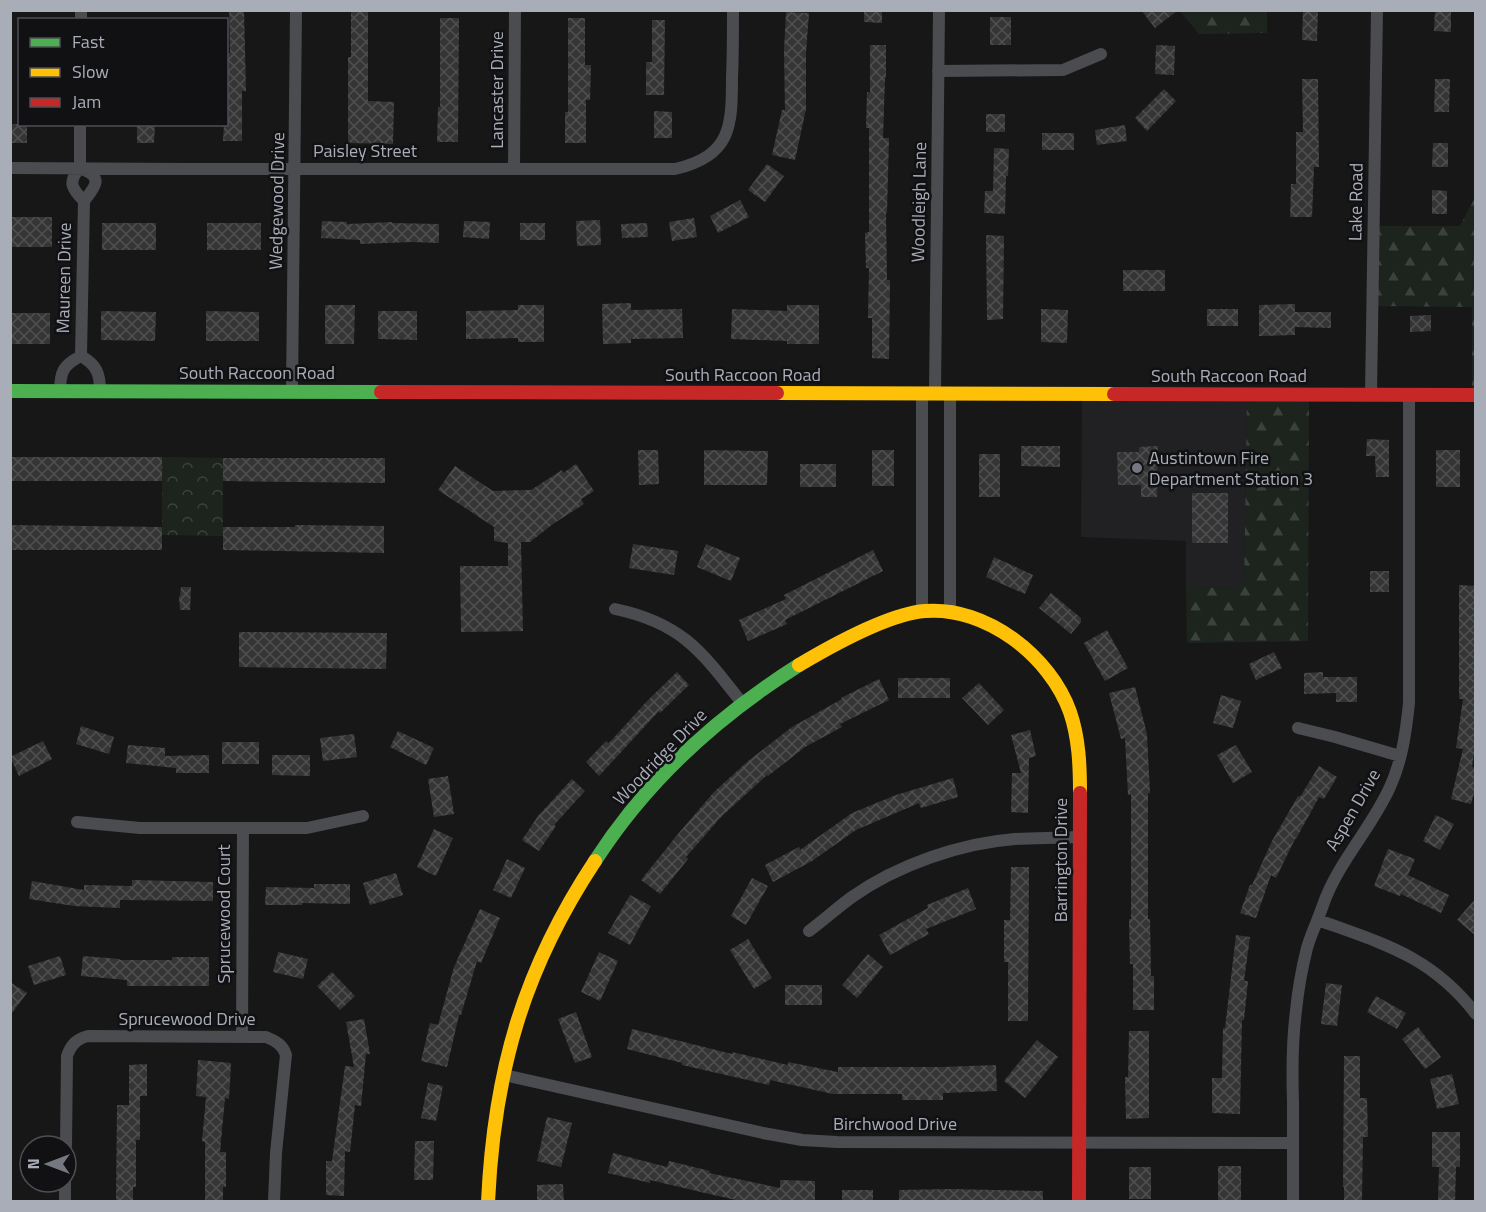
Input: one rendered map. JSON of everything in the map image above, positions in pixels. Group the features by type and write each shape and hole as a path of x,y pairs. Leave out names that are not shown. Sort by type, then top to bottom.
{"street":[{"name":"Wedgewood Drive","path":"292,391 296,10"},
{"name":"Lancaster Drive","path":"514,169 515,10"},
{"name":"Paisley Street","path":"10,168 675,169 692,165 715,150 724,138 731,119 733,10"},
{"name":"Woodleigh Lane","path":"929,393 939,10"},
{"name":"Lake Road","path":"1371,394 1377,10"},
{"path":"938,71 1063,70 1101,54"},
{"path":"80,126 80,168"},
{"name":"Maureen Drive","path":"81,356 84,201 94,188 95,177 92,173 80,168 74,174 72,184 74,191 84,201"},
{"name":"Maureen Drive","path":"81,356 96,369 100,378 100,391"},
{"name":"Maureen Drive","path":"60,392 61,373 72,361 81,356"},
{"name":"South Raccoon Road","path":"10,391 1476,395"},
{"path":"922,611 929,393"},
{"path":"950,393 950,613"},
{"name":"Aspen Drive","path":"1293,1202 1292,1059 1296,1012 1308,946 1323,903 1347,856 1390,787 1407,727 1409,703 1408,394"},
{"path":"615,609 652,619 685,638 708,659 742,703"},
{"name":"Barrington Drive","path":"922,611 950,613 987,624 1030,652 1044,666 1064,696 1078,739 1080,764 1079,1202"},
{"name":"Woodridge Drive","path":"488,1202 494,1121 513,1034 532,979 552,933 577,888 613,833 649,789 693,745 724,717 761,689 831,647 889,621 922,611"},
{"path":"1298,728 1400,756"},
{"name":"Sprucewood Court","path":"77,822 140,828 307,828 363,816"},
{"name":"Sprucewood Court","path":"242,1037 243,828"},
{"path":"809,931 853,896 880,880 935,856 962,848 1014,839 1079,837"},
{"path":"1318,920 1393,948 1428,966 1447,981 1476,1014"},
{"name":"Sprucewood Drive","path":"66,1134 67,1056 76,1041 88,1036 266,1037 275,1040 285,1050 286,1055 276,1153 274,1202"},
{"name":"Birchwood Drive","path":"504,1076 801,1140 1293,1143"}],"shaded area":[{"path":"1082,393 1247,394 1244,588 1186,587 1186,541 1081,537"}],"green space":[{"path":"1180,11 1267,11 1267,33 1199,34"},
{"path":"1475,197 1475,395 1472,395 1472,307 1373,306 1374,226 1460,226"},
{"path":"1247,394 1309,394 1308,641 1187,643 1186,587 1244,588"},
{"path":"162,457 223,458 223,536 162,535"}],"building":[{"path":"229,10 244,10 246,91 242,91 242,141 223,141 224,126 228,126 228,53 230,53"},
{"path":"351,10 368,10 368,101 394,102 393,144 348,143 348,57 351,57"},
{"path":"864,10 882,10 882,23 864,22"},
{"path":"1141,10 1178,10 1155,28"},
{"path":"1303,10 1318,10 1317,41 1302,40"},
{"path":"1435,11 1451,11 1451,32 1434,31"},
{"path":"786,12 809,13 806,109 795,160 772,155 782,110 785,110"},
{"path":"990,17 1011,17 1011,45 990,45"},
{"path":"440,18 459,18 458,142 437,142 438,107 440,107"},
{"path":"568,18 585,18 585,65 591,65 590,100 586,100 586,143 565,143 565,112 568,112"},
{"path":"652,20 665,20 664,95 646,95 646,62 652,62"},
{"path":"870,45 886,45 883,138 889,138 886,213 887,280 890,280 889,359 872,358 872,318 868,318 869,268 866,268 865,233 869,232 869,128 866,128 867,92 870,93"},
{"path":"1156,45 1175,46 1174,75 1155,74"},
{"path":"1302,79 1318,79 1319,167 1314,167 1312,217 1290,217 1291,184 1296,184 1296,132 1303,132"},
{"path":"1435,79 1450,79 1449,112 1434,112"},
{"path":"1164,89 1176,101 1147,131 1135,118"},
{"path":"654,111 672,112 672,138 654,138"},
{"path":"986,114 1005,114 1005,132 986,132"},
{"path":"10,124 27,126 27,143 10,143"},
{"path":"1125,125 1127,141 1097,145 1095,130"},
{"path":"137,126 155,126 154,143 137,143"},
{"path":"1042,133 1074,133 1074,150 1042,150"},
{"path":"1433,143 1448,143 1448,167 1432,167"},
{"path":"994,148 1009,149 1005,214 984,213 985,191 993,191"},
{"path":"767,164 784,176 765,202 748,190"},
{"path":"1432,190 1447,191 1447,214 1432,214"},
{"path":"740,200 749,217 718,233 710,216"},
{"path":"10,217 52,217 52,247 10,247"},
{"path":"694,218 697,237 672,241 669,222"},
{"path":"600,220 601,245 577,246 576,221"},
{"path":"322,221 347,222 347,224 392,222 439,224 439,243 360,244 360,240 321,238"},
{"path":"464,221 490,222 489,239 463,237"},
{"path":"102,223 156,223 156,250 102,250"},
{"path":"207,223 261,223 261,250 207,250"},
{"path":"520,223 545,223 545,240 520,240"},
{"path":"647,223 648,237 622,238 621,224"},
{"path":"986,235 1004,236 1003,319 987,320"},
{"path":"1123,270 1165,270 1165,291 1123,291"},
{"path":"631,303 631,310 682,309 683,338 631,339 631,343 603,344 602,304"},
{"path":"1295,304 1295,312 1331,312 1331,328 1295,327 1295,335 1259,336 1259,305"},
{"path":"325,305 355,305 354,344 325,344"},
{"path":"518,305 544,305 544,342 518,342 518,338 466,339 466,311 518,310"},
{"path":"787,305 819,305 819,344 787,344 787,341 731,339 732,309 787,311"},
{"path":"1041,309 1068,310 1067,343 1041,342"},
{"path":"1207,309 1238,309 1238,326 1207,326"},
{"path":"101,311 156,312 155,341 101,340"},
{"path":"206,311 259,312 259,341 206,341"},
{"path":"378,311 417,311 417,340 378,339"},
{"path":"10,313 50,313 50,344 10,344"},
{"path":"1431,315 1431,331 1410,332 1410,316"},
{"path":"1367,439 1389,440 1389,477 1376,477 1375,456 1366,456"},
{"path":"1021,446 1060,446 1060,467 1021,466"},
{"name":"Austintown Fire Department Station 3","path":"1158,446 1157,497 1141,497 1141,485 1118,485 1117,452 1139,452 1139,447"},
{"path":"638,450 658,450 659,484 639,485"},
{"path":"704,450 768,451 767,485 704,485"},
{"path":"872,450 894,450 894,486 872,486"},
{"path":"1436,450 1460,450 1460,487 1436,487"},
{"path":"979,454 1000,454 1000,497 979,497"},
{"path":"10,457 162,457 162,481 10,481"},
{"path":"223,458 385,458 385,483 223,481"},
{"path":"576,464 594,491 581,499 584,504 530,542 521,542 523,631 461,632 460,566 508,566 508,543 494,541 494,527 438,490 455,466 493,491 531,490 562,470 563,473"},
{"path":"800,464 836,464 836,487 800,487"},
{"path":"1192,493 1228,493 1228,543 1192,543"},
{"path":"10,525 162,527 162,550 10,550"},
{"path":"295,525 384,526 384,553 223,550 223,527 295,527"},
{"path":"633,544 678,551 674,575 629,568"},
{"path":"706,544 740,558 731,581 697,567"},
{"path":"873,550 883,571 785,620 787,624 748,641 739,620 786,599 784,595"},
{"path":"994,557 1033,575 1025,594 986,577"},
{"path":"1370,571 1389,571 1389,592 1370,592"},
{"path":"1459,585 1476,586 1476,740 1472,767 1476,768 1476,786 1471,804 1451,799 1463,749 1456,748 1463,699 1459,699"},
{"path":"181,587 191,587 190,610 180,610"},
{"path":"1051,593 1081,618 1081,622 1071,634 1039,608"},
{"path":"1107,630 1128,668 1105,681 1084,643"},
{"path":"239,632 387,633 386,669 239,667"},
{"path":"1274,652 1282,668 1256,680 1249,664"},
{"path":"677,672 689,685 660,713 659,711 599,776 586,762 606,741 609,743"},
{"path":"1323,672 1323,677 1357,677 1357,702 1336,702 1336,693 1304,694 1304,673"},
{"path":"898,678 950,678 950,698 898,698"},
{"path":"879,679 889,700 840,724 842,727 805,747 767,775 721,817 686,857 688,859 660,894 641,880 714,792 747,762 792,727"},
{"path":"979,683 1004,710 988,725 962,698"},
{"path":"1135,687 1147,734 1150,793 1148,793 1148,919 1150,919 1151,976 1154,976 1154,1010 1133,1010 1133,964 1130,964 1129,919 1131,919 1131,794 1128,795 1125,738 1121,739 1109,693"},
{"path":"1221,695 1241,701 1233,728 1213,723"},
{"path":"81,726 114,737 109,754 76,744"},
{"path":"1030,730 1036,756 1029,758 1028,813 1011,812 1012,773 1021,773 1011,735"},
{"path":"398,731 434,748 426,765 390,747"},
{"path":"354,734 357,757 323,761 320,738"},
{"path":"43,741 52,759 19,776 10,757"},
{"path":"222,742 259,742 259,764 222,764"},
{"path":"128,745 165,748 165,756 209,755 209,773 176,773 176,768 126,763"},
{"path":"1236,745 1252,772 1233,783 1217,755"},
{"path":"272,755 310,755 310,776 272,775"},
{"path":"1319,766 1337,777 1324,799 1319,797 1276,878 1271,875 1256,918 1240,913 1250,885 1272,841 1298,796 1300,797"},
{"path":"448,776 454,814 434,817 428,779"},
{"path":"953,778 958,797 921,808 919,803 856,830 812,861 773,882 765,865 799,847 800,850 852,813 896,795"},
{"path":"572,779 585,791 554,825 556,826 539,851 522,840 538,816"},
{"path":"1436,815 1454,824 1440,850 1423,841"},
{"path":"434,829 453,838 436,876 417,867"},
{"path":"1388,849 1415,859 1408,875 1449,895 1441,913 1401,894 1400,896 1374,886"},
{"path":"507,859 525,868 511,898 493,890"},
{"path":"1011,867 1029,867 1028,1021 1008,1021 1008,962 1004,962 1004,920 1010,920"},
{"path":"396,873 403,895 370,905 363,883"},
{"path":"752,878 768,886 746,925 731,916"},
{"path":"132,880 213,882 213,901 120,900 120,908 74,906 29,899 32,881 84,890 84,885 132,886"},
{"path":"314,884 350,884 350,904 265,905 266,887 314,888"},
{"path":"968,888 976,909 926,929 929,934 890,955 879,935 928,908 927,905"},
{"path":"630,895 651,906 630,945 608,933"},
{"path":"1476,898 1476,936 1457,920"},
{"path":"480,909 500,918 481,963 477,961 461,1015 459,1015 447,1067 421,1061 430,1023 438,1025 454,967"},
{"path":"1236,935 1250,937 1244,981 1248,981 1244,1020 1242,1020 1240,1114 1212,1113 1212,1078 1222,1078 1223,1028 1225,1028"},
{"path":"748,939 772,978 754,989 730,950"},
{"path":"278,952 308,959 303,979 273,972"},
{"path":"599,952 618,961 600,1001 581,992"},
{"path":"868,954 883,967 857,998 842,985"},
{"path":"60,956 66,975 34,985 28,966"},
{"path":"83,956 119,960 209,957 209,986 127,986 127,980 81,976"},
{"path":"332,972 355,996 340,1010 317,986"},
{"path":"10,982 27,993 10,1016"},
{"path":"1326,983 1342,985 1337,1026 1321,1024"},
{"path":"785,985 822,985 822,1005 785,1005"},
{"path":"1376,996 1406,1013 1397,1029 1367,1012"},
{"path":"576,1012 592,1057 575,1063 558,1019"},
{"path":"364,1019 370,1054 366,1054 361,1106 355,1105 350,1152 345,1151 344,1196 326,1195 326,1161 332,1161 345,1066 354,1067 346,1022"},
{"path":"1418,1027 1441,1057 1425,1069 1402,1039"},
{"path":"632,1029 732,1054 732,1052 788,1065 788,1062 838,1072 838,1067 996,1065 997,1091 943,1093 943,1100 902,1100 902,1094 833,1094 770,1080 769,1085 682,1065 682,1063 627,1049"},
{"path":"1129,1031 1149,1031 1149,1118 1126,1119 1125,1077 1128,1077"},
{"path":"1037,1040 1058,1057 1025,1098 1004,1081"},
{"path":"1344,1056 1360,1056 1360,1098 1367,1098 1368,1137 1363,1137 1362,1202 1344,1202"},
{"path":"198,1060 231,1063 229,1099 225,1098 220,1152 226,1152 226,1187 223,1187 223,1202 205,1202 205,1142 202,1141 206,1097 196,1096"},
{"path":"147,1064 147,1096 140,1096 140,1140 136,1140 136,1187 133,1187 133,1202 116,1202 117,1105 129,1105 129,1065"},
{"path":"1452,1074 1459,1104 1437,1109 1430,1079"},
{"path":"428,1083 443,1086 436,1121 421,1118"},
{"path":"547,1117 572,1123 561,1167 537,1161"},
{"path":"1432,1132 1460,1132 1460,1167 1456,1167 1455,1202 1438,1202 1439,1167 1432,1167"},
{"path":"415,1141 434,1141 433,1180 414,1180"},
{"path":"613,1153 667,1167 669,1161 710,1171 709,1173 780,1188 780,1180 815,1181 815,1202 745,1202 650,1180 650,1183 608,1173"},
{"path":"1218,1166 1241,1166 1241,1202 1218,1202"},
{"path":"1129,1167 1151,1167 1151,1199 1129,1199"},
{"path":"563,1184 564,1202 537,1202 537,1185"},
{"path":"842,1190 873,1190 873,1202 842,1202"},
{"path":"899,1190 1043,1191 1043,1202 899,1202"}],"traffic: fast":[{"path":"10,391 381,392"},
{"path":"595,861 637,803 686,752 740,706 799,665"}],"traffic: slow":[{"path":"777,393 1114,394"},
{"path":"799,665 877,624 910,613 948,612 971,617 992,626 1031,654 1061,691 1070,712 1077,742 1080,793"},
{"path":"488,1202 497,1109 517,1024 531,983 549,942 595,861"}],"traffic: jam":[{"path":"381,392 777,393"},
{"path":"1114,394 1476,395"},
{"path":"1079,1202 1080,793"}],"place":[{"name":"Austintown Fire Department Station 3","path":"1137,468"}]}
